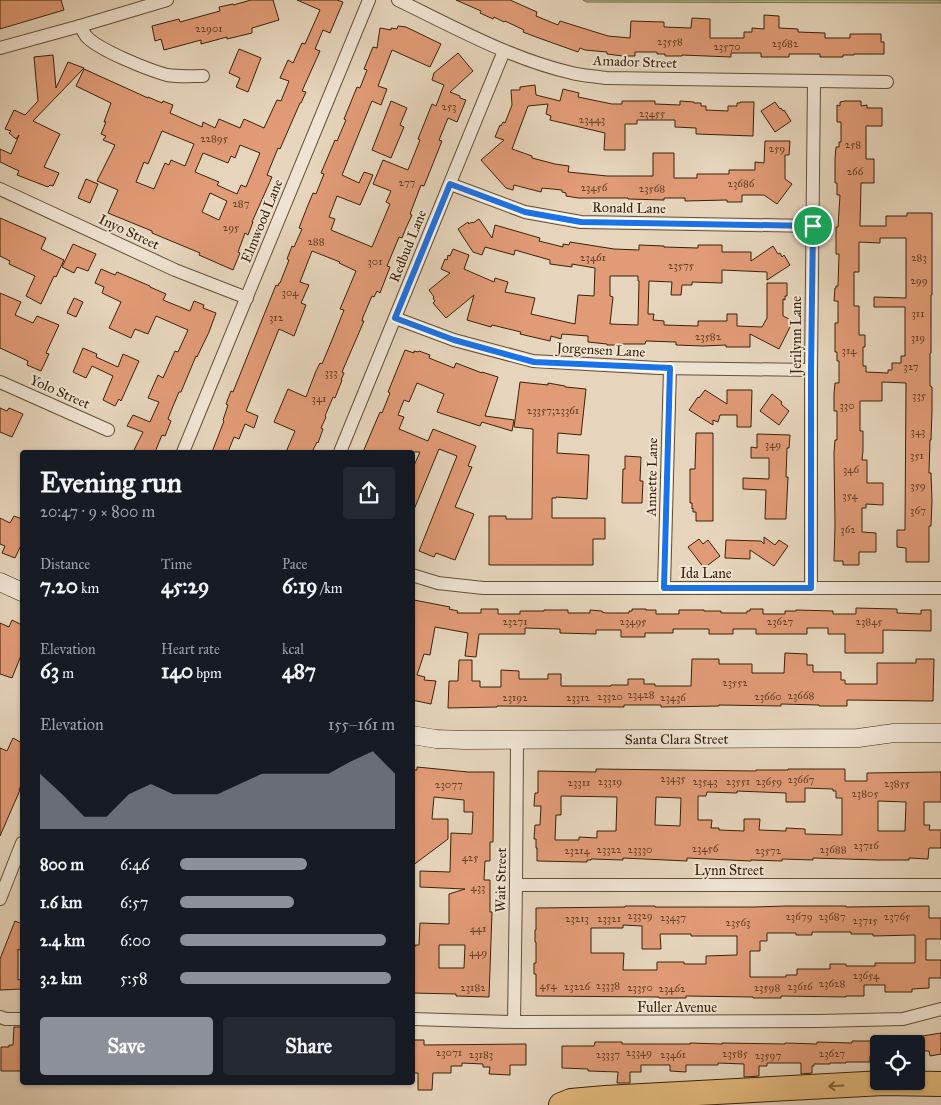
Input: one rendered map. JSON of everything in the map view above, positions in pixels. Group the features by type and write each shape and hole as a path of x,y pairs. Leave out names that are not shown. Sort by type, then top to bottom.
{"highway":[{"path":"561,1105 571,1101 605,1098 875,1084 941,1084"}],"main road":[{"path":"0,582 20,591"},
{"name":"Santa Clara Street","path":"415,736 436,739 517,740 858,738 894,733 941,732"}],"street":[{"path":"0,48 168,0"},
{"name":"Elmwood Lane","path":"184,450 369,0"},
{"name":"Amador Street","path":"398,0 504,51 574,74 606,78 887,82"},
{"path":"80,26 93,42 115,55 136,64 175,76 203,76"},
{"name":"Redbud Lane","path":"341,450 504,51"},
{"name":"Jerilynn Lane","path":"811,588 814,81"},
{"name":"Ronald Lane","path":"450,184 525,212 581,222 813,226"},
{"name":"Inyo Street","path":"0,189 176,270 247,298"},
{"name":"Jorgensen Lane","path":"395,318 454,340 534,362 670,368 811,370"},
{"name":"Annette Lane","path":"664,588 670,368"},
{"name":"Yolo Street","path":"0,382 108,430"},
{"name":"Ida Lane","path":"415,576 438,583 483,588 941,588"},
{"name":"Wait Street","path":"514,1022 517,740"},
{"path":"0,899 20,848"},
{"name":"Lynn Street","path":"516,885 941,885"},
{"name":"Fuller Avenue","path":"415,1019 514,1022 819,1021 903,1019 941,1009"},
{"path":"0,1017 20,1019"}],"green space":[{"path":"583,0 941,0 941,3 586,2"}],"building":[{"path":"0,0 61,0 64,10 0,29"},
{"path":"251,0 273,0 279,20 252,28 252,33 201,44 201,40 164,50 161,39 155,41 152,26 179,19 180,22 220,11 219,7"},
{"path":"297,0 337,0 343,2 330,33 323,30 315,49 320,51 302,91 306,92 280,149 278,148 267,175 272,177 248,235 245,233 233,270 199,255 200,253 152,233 152,231 108,213 118,190 97,181 115,145 103,140 106,136 101,134 111,103 76,86 84,69 148,98 173,105 170,113 202,127 203,122 215,128 219,119 240,128 244,119 264,128 277,100 281,101 289,81 280,78 288,60 293,63 302,43 305,44 320,10","holes":["162,131 194,144 185,166 171,160 169,165 165,163 154,189 136,182 144,162 148,164","240,145 260,153 246,187 241,185 237,194 217,185 219,182 195,172 203,153 228,163 231,156 235,158","210,193 227,201 219,220 202,212"]},
{"path":"456,0 510,0 537,12 536,16 558,25 560,21 608,36 630,38 631,21 664,22 664,27 691,28 692,18 710,19 710,38 744,38 744,32 752,32 752,28 764,29 764,15 779,16 779,28 798,29 798,32 825,33 825,38 850,38 850,34 881,34 881,42 884,42 884,54 820,57 820,54 789,54 789,57 761,57 761,53 731,53 731,57 665,56 665,54 657,54 657,52 635,52 635,56 623,56 580,48 578,52 523,32 524,30 494,17 493,19 480,13 481,11"},
{"path":"398,26 406,27 441,44 430,67 392,50 378,86 387,89 381,105 372,101 342,175 359,183 364,172 373,175 360,205 337,196 329,217 335,219 331,230 372,247 390,204 386,202 391,191 373,184 383,160 408,170 432,104 436,106 444,85 432,80 434,73 458,53 473,71 450,92 466,100 457,122 448,118 439,140 442,141 424,186 421,185 410,214 412,215 402,238 399,237 387,266 390,267 380,293 377,291 374,297 372,296 363,317 362,321 364,321 342,372 344,373 342,380 325,416 318,443 313,450 287,450 295,431 274,422 288,389 306,397 344,310 340,309 356,271 340,262 312,251 300,282 309,285 301,303 306,305 294,336 279,329 246,411 258,416 254,428 245,424 239,439 234,437 229,450 213,450 224,421 228,405 226,404 231,391 233,392 276,285 278,286 280,283 292,246 294,247 302,229 299,228 308,205 313,193 316,194 324,174 321,173 346,120 344,119 357,87 360,88 367,70 364,69 373,47 377,48 380,28 397,29"},
{"path":"239,49 261,58 248,92 236,87 240,78 229,73"},
{"path":"53,55 56,88 68,62 84,68 33,121 60,134 44,167 59,173 53,186 50,185 48,187 17,175 19,171 0,162 0,149 11,154 19,135 16,139 9,133 11,131 5,129 14,110 25,115 38,101 34,57"},
{"path":"535,85 536,95 560,101 563,89 579,93 578,97 612,104 622,104 622,101 655,101 655,104 680,105 680,101 701,103 701,106 706,106 706,110 728,111 728,106 737,106 737,103 740,102 754,102 753,136 696,134 696,128 675,127 675,120 637,120 637,124 625,124 625,150 604,150 605,133 550,120 551,116 546,114 548,104 528,106 512,149 532,156 532,158 569,166 568,172 607,176 653,176 653,153 674,153 674,178 697,178 697,174 729,174 729,170 755,170 755,162 764,163 765,141 790,141 789,155 785,155 785,179 792,184 777,204 764,195 742,195 742,202 727,202 727,200 685,201 685,198 664,198 664,200 578,198 566,196 566,193 562,192 562,190 542,188 541,192 514,185 513,190 506,188 481,160 504,140 495,137 500,125 503,122 505,123 512,105 511,90 520,90 520,87"},
{"path":"391,101 407,108 400,125 404,127 391,158 372,150"},
{"path":"861,101 861,106 867,105 867,108 882,108 882,126 866,126 866,159 874,159 874,183 861,183 860,226 886,226 886,216 907,216 907,213 932,213 930,386 932,387 932,411 929,473 931,473 932,501 931,526 929,526 929,562 906,562 906,548 897,547 897,530 905,530 906,383 882,382 882,401 860,401 860,431 863,431 862,460 867,460 867,483 883,483 883,505 866,504 866,508 862,508 862,532 876,533 876,552 859,552 859,565 843,565 843,561 834,561 834,453 835,440 837,440 837,411 834,411 834,394 835,383 839,383 839,361 837,361 837,352 835,352 835,323 838,323 838,301 834,301 835,288 838,286 839,254 836,254 836,227 838,227 840,195 837,195 837,183 835,183 835,159 836,147 839,147 839,142 841,142 841,122 837,122 837,105 840,106 840,102","holes":["880,238 906,238 906,298 874,297 874,307 905,307 905,356 901,356 901,363 892,363 892,370 888,370 888,373 866,372 866,366 863,366 865,335 859,335 859,306 854,306 854,272 859,272 859,242 880,243"]},
{"path":"775,102 780,109 784,110 791,121 775,132 761,111"},
{"path":"86,179 98,184 90,203 78,198"},
{"path":"0,218 46,238 41,249 64,260 41,304 26,296 35,276 9,264 10,261 0,256"},
{"path":"479,219 492,238 495,225 540,238 539,241 563,247 563,244 569,245 570,242 614,249 639,250 639,245 698,248 698,245 722,245 722,252 751,252 751,261 773,246 778,254 780,253 782,257 784,255 790,265 767,280 767,272 722,270 722,283 692,282 692,285 682,285 681,295 671,295 672,282 649,281 648,314 654,314 653,320 664,321 664,325 698,326 698,321 727,321 727,314 737,314 737,326 762,327 767,318 767,283 787,283 787,296 785,296 785,300 783,299 783,316 793,321 779,349 750,334 750,347 676,345 676,342 646,341 645,344 607,345 588,342 588,336 562,334 561,339 551,336 550,341 520,334 521,332 492,325 491,327 467,320 474,295 446,318 433,303 435,301 434,297 429,290 450,273 441,269 445,259 447,260 448,255 450,256 453,249 469,255 464,269 494,282 495,278 508,282 505,292 535,298 531,314 575,324 578,295 594,296 595,268 572,264 572,267 550,264 550,260 515,250 514,255 485,247 482,255 473,252 458,229 468,222 469,224","holes":["610,276 638,276 638,325 610,324 613,297 610,296"]},
{"path":"73,244 96,254 88,271 77,267 74,273 62,267"},
{"path":"101,269 115,275 117,272 166,294 163,300 190,311 194,301 204,305 203,308 216,313 209,332 171,411 168,419 171,421 165,436 162,435 156,450 134,450 143,432 127,426 133,415 150,422 159,402 148,398 158,375 163,378 175,351 178,352 188,330 156,316 148,334 135,329 131,338 109,328 121,302 102,293 104,287 95,283"},
{"path":"0,293 21,302 15,315 33,323 37,316 59,325 46,353 49,354 41,371 27,365 28,361 0,348"},
{"path":"74,298 83,302 76,317 67,313"},
{"path":"83,348 97,354 96,357 118,367 123,354 139,361 121,401 119,399 115,406 103,400 113,376 92,366 86,378 73,372"},
{"path":"405,350 414,353 414,351 419,351 430,355 429,358 454,368 456,363 498,377 485,416 514,420 512,431 482,422 480,426 437,412 444,394 417,383 409,402 404,400 398,415 404,417 399,429 428,441 433,429 476,446 468,466 472,467 455,507 474,514 455,560 436,553 434,557 419,551 457,456 439,449 415,507 415,463 420,452 415,452 415,450 364,450 380,412 382,413 390,393 388,392"},
{"path":"520,382 548,385 548,383 586,389 581,435 558,433 557,453 589,455 587,499 552,498 552,518 605,518 605,539 593,539 593,565 489,565 489,516 506,516 506,519 532,519 533,429 514,427"},
{"path":"705,390 727,404 727,390 752,390 751,427 737,427 737,415 720,415 718,422 713,420 713,425 689,410"},
{"path":"772,394 789,411 779,425 760,411"},
{"path":"0,408 7,411 9,408 23,414 12,437 0,432"},
{"path":"696,433 713,433 713,521 696,521 696,512 693,512 692,503 690,503 690,469 695,469"},
{"path":"757,434 790,435 789,448 787,448 786,519 765,519 766,490 743,489 743,478 769,479 769,458 751,458 751,447 757,448"},
{"path":"625,456 641,457 640,481 643,481 642,503 622,503"},
{"path":"14,516 20,518 20,547 15,558 2,553 5,546 0,544 0,518 10,523"},
{"path":"764,537 775,545 779,540 788,546 774,566 750,550 750,559 725,558 726,540 761,541 764,544"},
{"path":"699,539 703,544 708,540 720,556 704,568 688,547"},
{"path":"415,600 450,607 449,609 458,611 457,613 481,613 481,609 498,609 498,614 520,614 520,611 544,610 568,610 568,613 590,613 590,610 606,613 629,613 632,609 656,610 656,614 679,614 679,610 747,613 750,609 763,609 763,614 785,614 785,611 796,610 833,611 833,614 856,614 856,608 897,609 897,613 921,614 921,610 931,610 931,631 883,630 883,653 845,653 845,634 828,634 828,628 807,628 807,634 756,634 756,629 733,629 733,634 709,634 709,629 673,629 673,633 645,633 645,637 621,637 621,630 596,630 596,634 560,633 560,629 525,628 525,634 479,634 476,657 465,656 468,633 435,627 430,655 424,654 417,675 425,677 424,680 436,681 431,704 415,701"},
{"path":"12,620 20,624 20,658 12,678 0,674 0,623 9,627"},
{"path":"785,653 807,654 807,665 813,665 813,672 841,672 841,680 845,680 845,684 877,684 877,663 916,663 916,659 934,659 933,701 847,700 847,706 781,704 781,706 719,705 661,707 661,705 624,705 624,707 497,706 448,708 449,681 458,681 459,660 472,660 472,681 480,681 480,687 501,687 501,670 519,671 519,679 548,679 548,674 561,674 561,686 628,685 628,679 644,679 644,684 655,684 655,686 691,686 692,659 719,659 719,664 752,664 752,673 784,673"},
{"path":"13,738 20,742 20,790 0,836 0,748 7,751"},
{"path":"417,767 468,772 494,772 493,842 490,842 490,861 485,861 484,880 490,880 490,912 492,912 489,997 415,993 415,945 419,945 420,923 449,924 449,894 465,889 420,887 420,871 450,872 451,833 472,834 473,812 464,812 464,800 434,797 432,819 448,819 448,839 415,864 415,770 417,770","holes":["439,945 465,945 464,968 439,968"]},
{"path":"596,769 756,771 845,769 845,781 867,781 867,773 941,772 941,802 924,802 924,825 930,825 929,830 941,830 941,848 929,848 928,859 909,858 909,860 813,858 813,860 751,861 687,858 687,861 623,858 623,860 591,859 587,860 587,862 537,861 536,839 534,839 535,825 540,825 541,806 534,806 535,793 538,793 538,771 596,772","holes":["805,788 833,789 833,791 836,791 836,798 842,798 842,835 805,834 805,829 786,828 786,831 759,830 760,819 744,819 744,831 719,830 719,828 711,828 712,820 698,820 698,796 706,796 707,792 786,793 786,802 805,802","561,796 617,797 616,831 597,831 597,838 579,837 579,840 555,840 556,815 561,815","656,797 681,798 680,826 655,825","878,801 906,802 905,831 878,831"]},
{"path":"929,906 929,918 941,918 941,939 926,939 926,960 941,960 941,978 929,978 929,988 912,989 912,992 885,992 885,985 864,985 864,996 846,997 781,996 781,998 753,998 686,996 686,998 659,998 536,996 534,963 536,963 536,908","holes":["623,925 642,926 642,949 661,949 660,934 737,936 737,955 706,956 706,964 657,962 657,970 623,970 624,953 591,953 591,928 623,928","812,932 851,932 851,934 873,934 873,936 915,935 915,963 875,963 875,966 830,964 830,969 797,969 797,975 786,975 786,977 750,977 750,951 760,951 760,941 767,941 767,933 812,935"]},
{"path":"15,921 20,923 18,980 20,980 20,989 0,990 0,959"},
{"path":"14,1027 20,1027 20,1071 1,1071 1,1047 13,1045"},
{"path":"941,1033 941,1054 930,1056 929,1051 925,1051 925,1036"},
{"path":"415,1040 424,1040 424,1045 526,1044 526,1065 510,1065 510,1075 489,1074 490,1067 483,1067 483,1064 462,1063 462,1066 451,1066 451,1073 433,1073 432,1090 418,1090 418,1073 415,1073"},
{"path":"852,1041 870,1041 870,1062 814,1064 812,1066 812,1073 801,1074 801,1063 767,1063 767,1066 759,1066 759,1076 744,1077 744,1064 686,1065 686,1072 670,1071 670,1065 641,1065 641,1072 630,1072 630,1083 617,1083 618,1072 562,1068 562,1046 594,1046 595,1042 622,1042 622,1044 852,1043"}],"route":[{"path":"450,184 525,212 581,222 813,226 811,308 811,588 664,588 670,368 534,362 454,340 395,318 450,184"}]}
